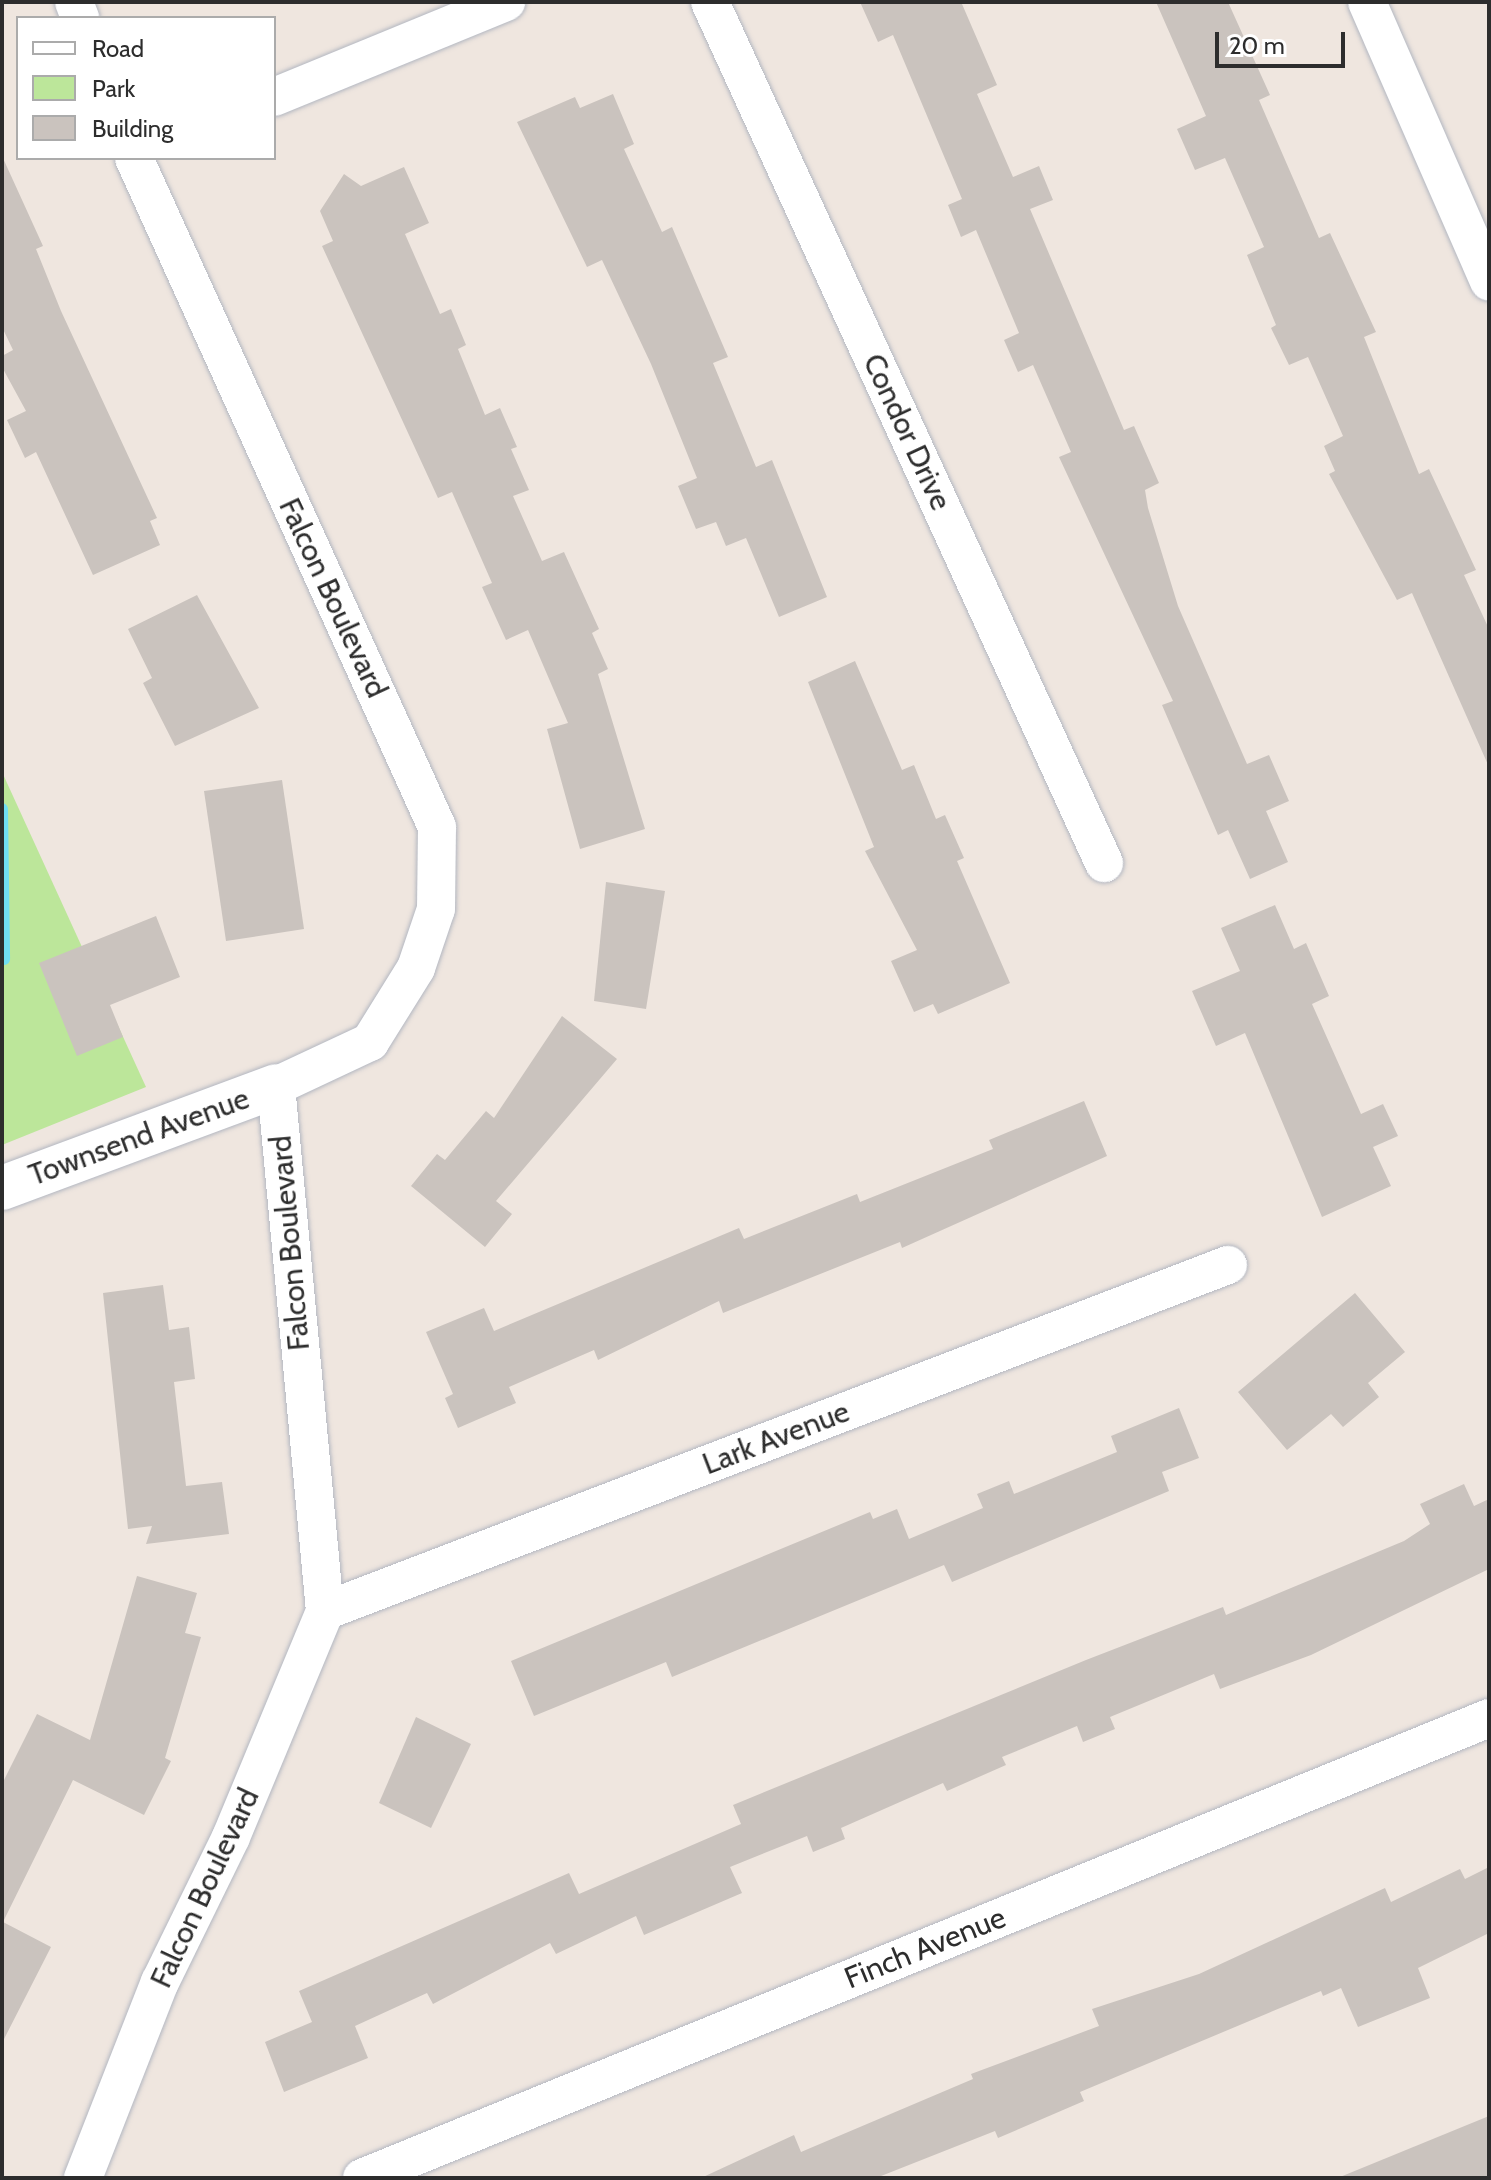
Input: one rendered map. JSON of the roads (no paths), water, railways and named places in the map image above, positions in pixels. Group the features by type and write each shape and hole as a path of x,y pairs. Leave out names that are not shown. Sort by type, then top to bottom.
{"street":[{"path":"276,96 506,2"},
{"name":"Condor Drive","path":"710,2 1104,863"},
{"path":"1367,2 1489,281"},
{"name":"Falcon Boulevard","path":"83,2178 160,1982 231,1837 325,1611 276,1086 370,1042 416,968 436,909 437,827 135,160"},
{"name":"Townsend Avenue","path":"2,1188 276,1086"},
{"name":"Lark Avenue","path":"325,1611 1228,1265"},
{"name":"Finch Avenue","path":"362,2178 1489,1718"}],"waterway":[{"path":"2,809 4,959"}]}
